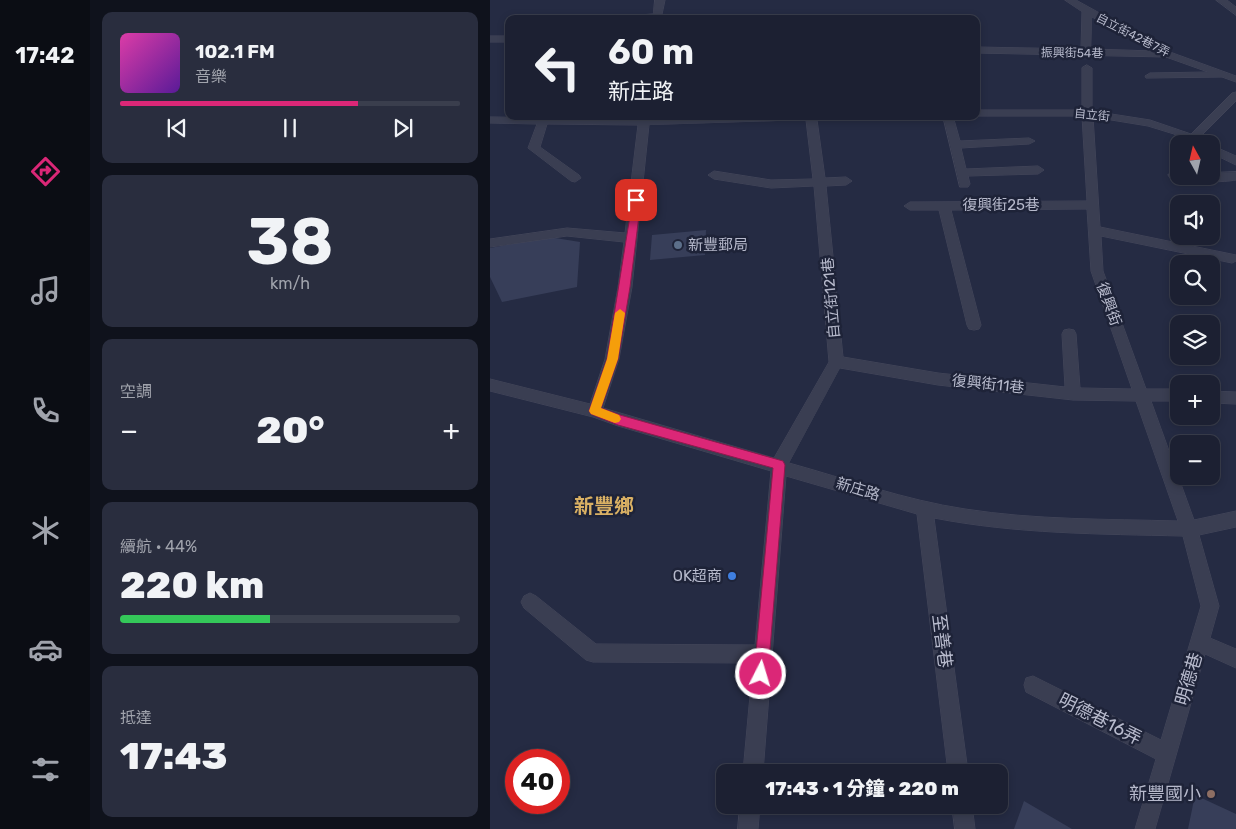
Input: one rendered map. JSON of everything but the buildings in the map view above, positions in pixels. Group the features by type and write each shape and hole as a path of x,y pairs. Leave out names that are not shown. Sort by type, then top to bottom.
{"street":[{"path":"657,15 660,0"},
{"name":"自立街42巷7弄","path":"1070,0 1086,11 1167,54 1231,77"},
{"path":"1221,0 1236,12"},
{"path":"1086,11 1086,53"},
{"path":"490,39 505,39"},
{"name":"振興街54巷","path":"980,50 1167,54"},
{"name":"復興街","path":"1087,68 1087,113 1096,271 1142,393 1189,528"},
{"path":"1150,76 1231,77"},
{"path":"1196,135 1236,95"},
{"name":"自立街","path":"980,113 1058,111 1087,113 1135,120 1183,135"},
{"path":"490,120 594,120"},
{"path":"595,411 612,359 632,238 645,120"},
{"name":"自立街121巷","path":"811,120 820,183 836,362"},
{"path":"949,120 963,179 1038,170"},
{"path":"543,121 534,148 575,178"},
{"path":"955,145 1029,141"},
{"path":"1220,153 1236,161"},
{"path":"714,175 771,184 846,181"},
{"path":"1220,178 1236,176"},
{"name":"復興街25巷","path":"910,206 1092,205"},
{"path":"944,206 974,325"},
{"path":"1093,230 1232,258"},
{"path":"490,243 567,232 632,238"},
{"path":"1069,334 1073,394"},
{"path":"754,764 779,465 836,362"},
{"name":"復興街11巷","path":"836,362 938,379 1073,394 1170,395"},
{"name":"新庄路","path":"490,385 595,411 618,420 925,508 966,517 1037,524 1189,528 1236,519"},
{"path":"1220,397 1236,398"},
{"name":"至善巷","path":"925,508 957,764"},
{"name":"明德巷","path":"1145,829 1210,606 1189,528"},
{"path":"530,602 592,653 763,654"},
{"path":"1200,642 1236,658"},
{"name":"明德巷16弄","path":"1033,685 1167,754"},
{"path":"748,829 749,814"},
{"path":"963,814 965,829"}],"slow traffic":[{"path":"615,419 595,411 612,359 620,313"}],"place":[{"name":"新豐郵局","path":"678,245"},
{"name":"OK超商","path":"732,576"},
{"name":"新豐國小","path":"1211,794"}],"district":[{"name":"新豐鄉","path":"604,506"}],"route":[{"path":"636,200 625,287 612,359 595,411 618,420 779,465 761,674"}]}
